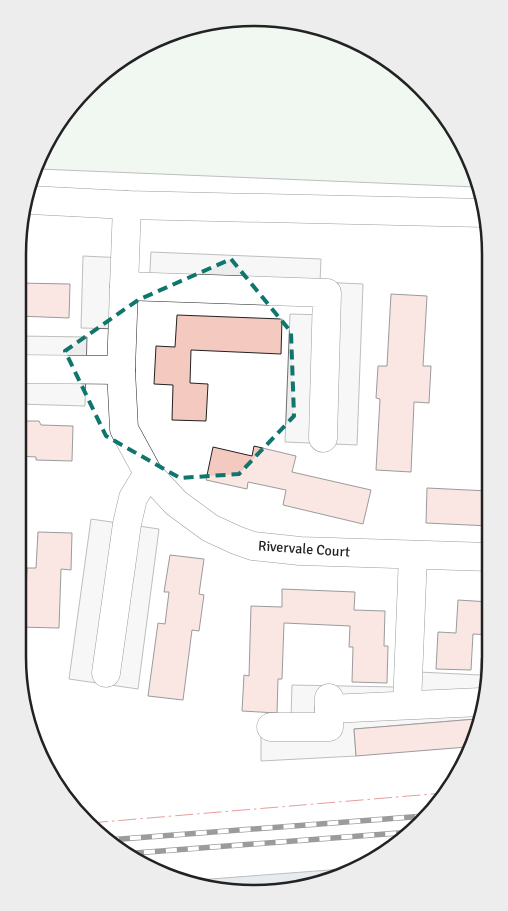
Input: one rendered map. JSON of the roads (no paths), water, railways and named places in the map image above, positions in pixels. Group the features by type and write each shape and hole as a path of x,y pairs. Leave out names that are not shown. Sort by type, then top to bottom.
{"street":[{"path":"33,200 127,205 478,213"},
{"name":"Rivervale Court","path":"127,205 121,370 124,429 148,473 176,503 210,528 253,546 300,551 482,557"},
{"path":"124,286 327,293 323,438"},
{"path":"26,369 121,370"},
{"path":"106,673 129,516 133,498 148,473"},
{"path":"407,706 413,555"},
{"path":"271,727 329,727 329,702 407,706 477,702"}],"railway":[{"path":"117,839 416,817"},
{"path":"138,853 398,833"}]}
